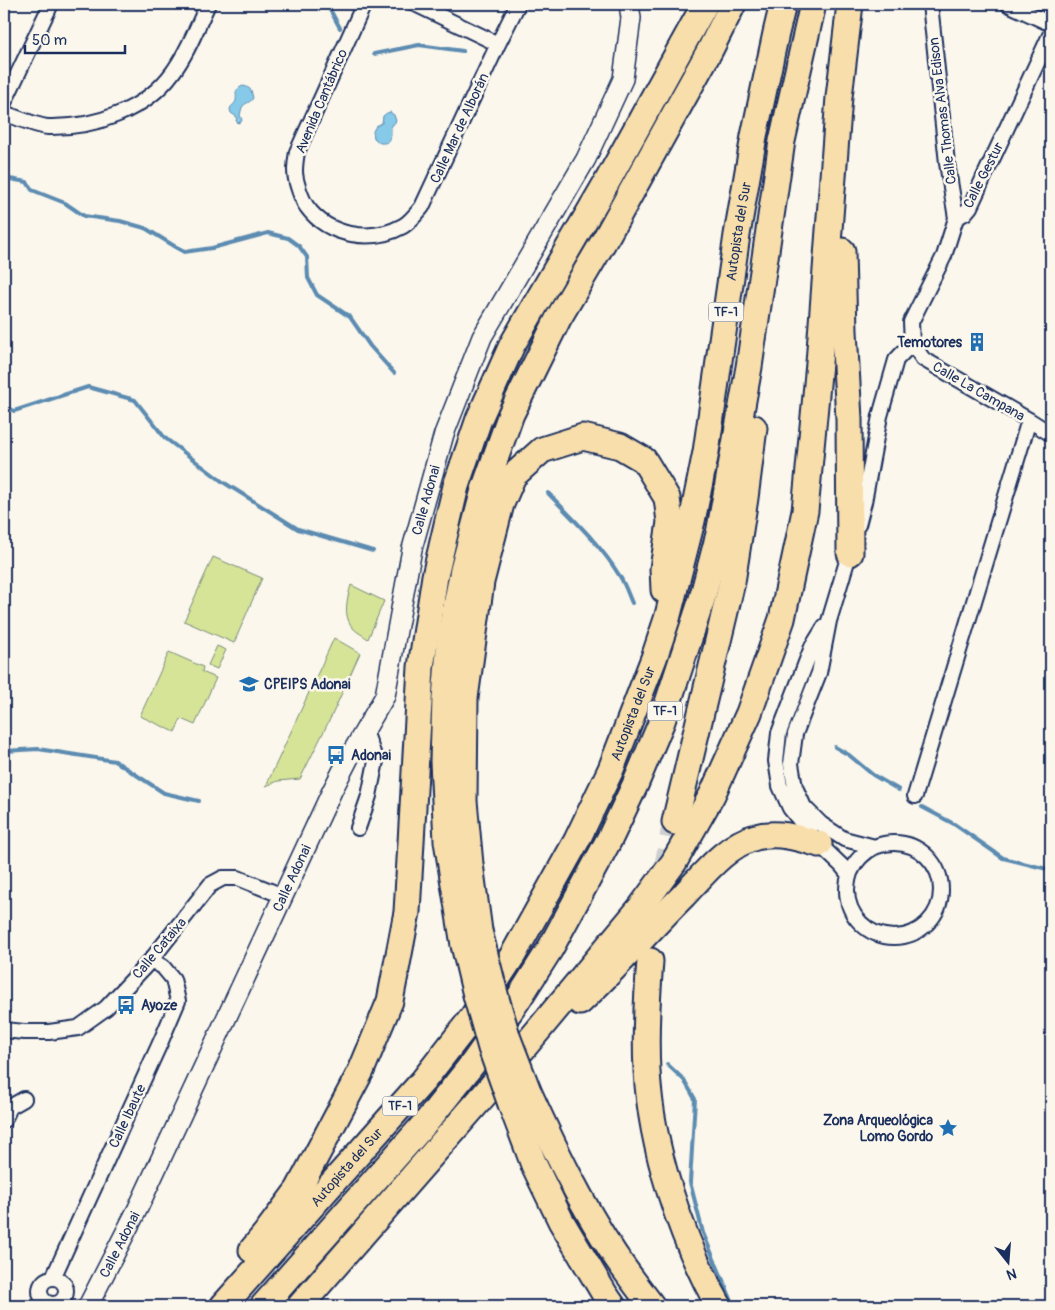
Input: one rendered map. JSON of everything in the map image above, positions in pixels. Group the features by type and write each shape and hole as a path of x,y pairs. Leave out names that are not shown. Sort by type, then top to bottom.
{"highway":[{"path":"204,1306 266,1232 298,1190 361,1071 390,1001 407,912 421,667 435,576 456,486 480,419 512,345 608,180 705,4"},
{"path":"613,1306 561,1221 534,1165 508,1039 472,938 447,840 443,761 450,637 463,570 484,490 511,414 558,319 706,59 732,4"},
{"name":"Autopista del Sur","path":"223,1306 422,1081 472,1018 513,955 577,840 611,769 654,658 692,521 706,452 737,235 754,136 783,4"},
{"name":"Autopista del Sur","path":"262,1306 428,1120 474,1062 517,1001 550,949 611,836 635,785 662,721 702,600 719,534 749,367 782,141 813,4"},
{"path":"300,1306 485,1094 641,907 674,862 712,795 748,713 782,619 805,511 819,364 839,97 850,4"},
{"path":"839,97 844,331 849,419 850,553"},
{"path":"675,822 732,582 754,425 749,367"},
{"path":"472,938 470,864 464,800 465,698 481,582 501,504 513,476 542,450 583,438 620,446 644,460 667,498 670,522 663,569 666,620"},
{"path":"485,1094 603,980 721,857 738,843 774,834 796,837 819,844"},
{"path":"650,961 646,1008 647,1073 652,1114 672,1198 706,1283 719,1306"},
{"path":"519,1098 560,1161 586,1209 614,1254 652,1306"}],"street":[{"path":"4,103 51,4"},
{"path":"4,114 46,127 86,125 130,110 151,96 173,72 186,51 208,4"},
{"name":"Avenida Cantábrico","path":"364,4 296,152 295,173 306,207 320,221 339,232 359,236 381,234"},
{"path":"414,4 498,44"},
{"name":"Calle Mar de Alborán","path":"381,234 404,225 422,207 518,4"},
{"name":"Calle Adonai","path":"88,1306 138,1208 332,791 385,696 412,549 444,434 482,337 586,159 623,79 632,18 629,4"},
{"name":"Calle Thomas Alva Edison","path":"930,4 947,163 956,218"},
{"path":"1008,4 1051,24"},
{"name":"Calle Gestur","path":"912,343 911,322 944,256 956,218 965,213 970,207 1051,33"},
{"path":"875,847 844,839 821,824 804,807 795,787 791,764 795,734 819,673 829,621 864,502 880,416 896,360 912,343"},
{"name":"Calle La Campana","path":"912,343 923,359 1051,434"},
{"path":"915,796 1029,420"},
{"path":"829,621 812,647 779,732 776,761 780,786 790,808 819,844 849,875"},
{"path":"358,828 376,761 365,731"},
{"path":"896,843 917,849 933,863 941,883 939,904 929,922 911,934 890,938 869,931 854,916 847,896 849,875 859,858 875,847 896,843"},
{"name":"Calle Cataixa","path":"4,1030 49,1032 78,1028 106,1008 151,960 210,885 224,878 238,878 283,896"},
{"name":"Calle Ibaute","path":"53,1278 162,1041 178,1001 173,979 163,967 151,960"},
{"path":"4,1120 10,1107 24,1099"},
{"path":"53,1278 64,1285 66,1291 64,1298 54,1305 37,1300 41,1286 47,1280 53,1278"}],"green space":[{"path":"213,557 262,578 234,643 184,621"},
{"path":"351,585 384,601 368,639 354,629 348,619 347,602"},
{"path":"334,638 360,653 332,715 300,779 278,781 266,786"},
{"path":"217,646 226,650 217,669 208,665"},
{"path":"169,652 203,667 202,672 216,678 195,725 181,719 175,732 140,716"}],"water":[{"path":"243,86 251,90 253,98 242,107 240,115 242,120 238,123 236,121 237,117 231,113 230,109 236,100 236,91"},
{"path":"390,112 394,115 396,121 391,127 389,141 380,143 374,138 373,131 376,126 382,123 383,116"}],"waterway":[{"path":"327,4 340,28"},
{"path":"374,54 419,45 463,51"},
{"path":"4,178 27,182 32,190 65,203 84,216 120,221 145,228 184,252 212,248 268,233 288,238 299,246 307,257 308,278 317,295 350,317 370,346 394,373"},
{"path":"4,407 14,411 88,387 135,400 165,438 223,482 298,529 373,551"},
{"path":"548,493 586,532 612,564 625,585 632,603"},
{"path":"835,747 849,755 873,775 899,790"},
{"path":"4,751 38,749 115,761 164,793 199,801"},
{"path":"922,807 954,824 1003,858 1051,870"},
{"path":"667,1064 684,1080 695,1099 690,1182 703,1233 734,1306"}],"tunnel":[{"path":"665,875 675,822"}],"place":[{"name":"Temotores","path":"977,342"},
{"name":"CPEIPS Adonai","path":"249,684"},
{"name":"Adonai","path":"336,755"},
{"name":"Ayoze","path":"126,1005"},
{"name":"Zona Arqueológica Lomo Gordo","path":"948,1128"}]}
